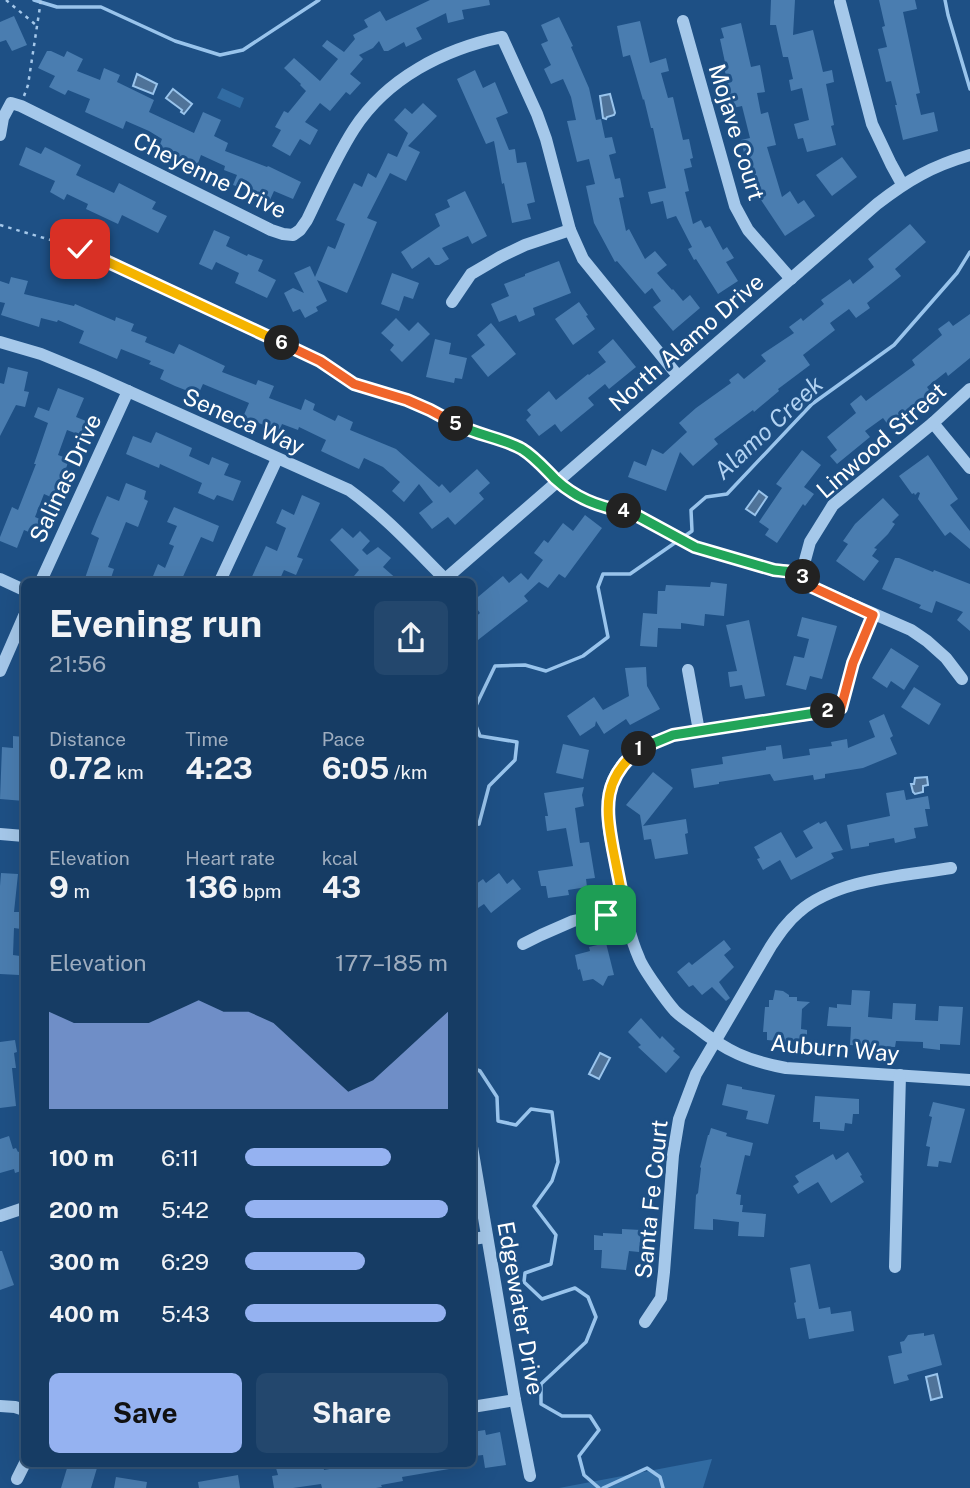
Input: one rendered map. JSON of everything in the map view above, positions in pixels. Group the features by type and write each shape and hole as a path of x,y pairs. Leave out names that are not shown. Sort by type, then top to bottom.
{"street":[{"path":"840,2 872,124 902,184"},
{"name":"Mojave Court","path":"683,21 734,206 748,230 791,279"},
{"name":"Cheyenne Drive","path":"21,106 271,230 293,235 307,220 356,126 376,102 401,79 428,63 477,42 502,37 533,103 546,139 570,230 583,259 678,376"},
{"path":"0,135 3,118 10,103 21,106"},
{"name":"North Alamo Drive","path":"446,578 877,204 902,184 930,169 970,155"},
{"path":"452,302 471,274 525,245 570,230"},
{"name":"Seneca Way","path":"0,342 41,354 349,490 399,531 442,578"},
{"name":"Linwood Street","path":"801,575 810,542 833,505 970,389"},
{"name":"Salinas Drive","path":"42,578 128,391"},
{"path":"933,423 970,468"},
{"path":"221,578 277,459"},
{"path":"801,575 810,586 911,630 946,658 962,679"},
{"path":"0,579 21,589"},
{"name":"Auburn Way","path":"873,615 853,663 841,708 673,735 640,748 617,772 608,801 607,821 630,935 640,961 674,1010 715,1042 758,1063 786,1068 970,1080"},
{"path":"0,671 21,623"},
{"path":"688,670 699,731"},
{"path":"0,834 21,836"},
{"name":"Santa Fe Court","path":"645,1322 661,1298 673,1155 679,1119 696,1074 771,946 800,910 834,891 858,884 951,868"},
{"path":"523,944 573,921 625,910"},
{"path":"895,1267 900,1075"},
{"name":"Edgewater Drive","path":"476,1171 530,1476"},
{"path":"0,1216 21,1209"},
{"path":"476,1238 487,1237"},
{"path":"476,1406 515,1399"},
{"path":"0,1406 21,1409"},
{"path":"17,1479 23,1467"}],"path":[{"path":"6,0 37,26"},
{"path":"21,106 28,85 41,0"},
{"path":"0,225 80,249 320,361 354,384 407,400 460,426 522,449 558,481 582,498 603,508 629,512 703,550 801,575"}],"shaded area":[{"path":"137,74 157,84 153,94 133,86"},
{"path":"222,88 244,98 240,108 217,98"},
{"path":"173,89 192,104 184,114 166,98"},
{"path":"610,94 615,113 606,119 603,118 600,96"},
{"path":"759,491 767,497 755,515 746,509"},
{"path":"927,777 928,785 923,786 923,792 915,794 911,784 914,784 915,778"},
{"path":"600,1053 610,1058 599,1079 589,1074"},
{"path":"937,1374 942,1397 931,1400 926,1377"},
{"path":"712,1459 703,1488 559,1488"}],"building":[{"path":"430,0 489,0 490,5 462,10 464,19 448,23 446,13 416,28 422,39 406,47 404,42 384,51 379,41 373,48 359,55 363,59 350,74 361,83 350,95 346,92 330,111 320,103 305,122 318,130 310,145 300,139 290,156 272,146 281,130 275,127 284,111 288,113 306,91 284,68 294,58 320,81 338,59 322,46 327,40 344,52 355,39 353,35 368,27 364,20 380,11 386,21"},
{"path":"771,0 795,0 793,35 813,30 823,72 832,70 834,82 826,84 836,145 807,152 803,138 798,139 794,124 809,120 802,88 791,91 789,80 793,79 788,57 783,57 776,25 770,25"},
{"path":"879,0 915,0 917,9 903,12 920,93 916,94 921,115 934,112 938,131 903,140 891,81 886,82 878,49 887,47"},
{"path":"14,16 27,45 12,51 6,40 0,42 0,22"},
{"path":"559,17 589,88 596,120 601,119 605,138 612,137 616,153 609,155 615,179 620,178 624,197 619,198 626,231 629,229 645,259 655,251 667,265 657,273 672,290 683,301 690,295 700,308 673,331 653,307 661,301 652,288 645,294 617,261 615,262 594,223 586,186 595,184 589,159 577,162 567,121 576,120 571,97 563,79 551,84 544,69 551,65 541,44 548,41 541,25"},
{"path":"640,21 650,63 666,58 669,71 661,73 668,98 673,97 683,140 689,139 693,158 690,159 692,167 684,169 689,191 685,192 693,224 701,220 705,228 710,226 723,250 727,247 734,258 726,262 738,281 718,294 688,249 692,247 676,216 667,219 663,201 651,204 648,192 666,188 653,128 630,55 623,57 617,26"},
{"path":"741,23 751,67 760,65 765,92 757,93 761,114 768,112 776,145 767,147 782,197 790,191 798,204 804,200 815,216 785,236 758,197 752,178 755,177 741,140 750,138 742,106 733,108 724,67 720,39 724,38 721,28"},
{"path":"47,51 64,57 67,51 83,59 77,71 100,80 104,68 120,75 117,82 154,100 149,112 194,133 203,112 221,120 214,136 228,143 225,151 268,166 301,182 293,199 274,191 269,202 254,195 255,193 233,185 237,175 224,170 225,166 201,155 197,166 159,147 162,139 149,131 126,121 123,129 85,112 90,99 68,90 65,95 49,87 55,76 38,68"},
{"path":"475,70 483,88 495,82 508,113 496,118 509,150 515,149 517,163 526,162 535,202 527,204 531,219 512,223 494,141 486,144 457,79"},
{"path":"423,103 437,116 408,146 420,152 406,181 390,173 367,218 377,222 347,293 317,280 327,301 316,307 318,311 305,318 300,309 293,312 284,293 293,288 304,293 294,273 310,266 315,277 328,246 335,249 345,224 336,220 354,183 362,187 368,173 376,178 388,153 397,157 408,133 394,120 405,108 412,114"},
{"path":"26,147 41,154 45,147 81,165 76,175 114,193 119,183 156,202 152,209 167,216 158,233 122,215 118,224 86,209 88,204 67,194 64,200 50,192 55,181 19,165"},
{"path":"842,157 857,177 832,196 816,175"},
{"path":"465,191 487,236 472,244 468,236 442,248 449,259 439,265 435,265 429,257 412,269 401,252 440,226 435,214 450,207 447,200"},
{"path":"910,224 926,242 895,269 901,276 867,303 870,308 856,318 849,309 830,323 835,330 803,355 810,365 778,389 779,391 754,412 753,410 714,439 718,444 693,466 680,452 666,491 628,477 634,461 646,466 652,449 663,454 687,432 679,423 731,383 729,380 738,373 744,379 766,361 761,355 794,333 789,327 801,318 803,321 824,304 821,300 850,279 853,284 874,267 868,259"},
{"path":"214,230 230,237 226,246 263,260 258,271 276,280 267,298 235,283 239,273 216,262 212,270 199,264"},
{"path":"559,261 571,293 533,308 535,315 519,322 516,315 499,322 491,304 509,296 504,284"},
{"path":"392,273 419,283 413,299 404,296 399,311 381,304"},
{"path":"11,277 28,281 24,294 74,306 75,304 115,321 116,317 134,324 131,331 147,337 145,342 174,354 179,344 225,366 222,372 256,385 258,380 274,386 269,398 301,410 305,399 315,404 313,410 335,421 338,415 353,422 350,430 396,449 439,487 442,484 450,493 477,469 490,483 479,493 484,499 455,525 448,517 432,529 419,513 433,502 419,484 404,502 392,491 400,482 383,467 364,458 359,469 321,451 326,440 299,427 298,430 282,424 279,431 243,417 249,403 203,384 198,395 175,386 160,379 164,370 149,364 151,361 121,349 117,359 79,343 84,331 58,320 57,322 41,318 39,327 1,315 5,303 0,302 0,281 9,284"},
{"path":"579,302 595,329 573,345 555,319"},
{"path":"970,314 970,358 948,376 946,372 927,387 931,393 889,426 883,418 865,431 870,437 837,464 830,456 837,450 827,437 856,413 850,404 861,395 866,401 915,365 912,360 942,335 938,329 949,321 953,326"},
{"path":"396,318 409,331 418,322 430,334 402,362 390,350 394,345 381,333"},
{"path":"491,323 516,354 488,377 471,356 485,345 477,335"},
{"path":"435,339 451,343 449,354 467,358 462,379 455,378 454,383 426,377"},
{"path":"613,339 636,367 609,389 605,384 588,398 594,405 561,432 555,424 539,436 526,420 531,415 527,410 549,391 556,400 606,362 598,352"},
{"path":"8,367 28,372 24,391 29,392 25,407 16,405 0,436 0,383 4,384"},
{"path":"58,388 84,398 76,417 86,421 80,435 67,430 58,455 69,459 64,475 53,498 44,494 35,517 42,520 36,535 24,530 17,548 0,541 0,537 12,507 18,510 48,423 34,417 38,407 49,411"},
{"path":"156,432 192,448 189,456 209,465 212,457 229,464 224,475 241,481 233,501 217,495 214,500 198,493 202,483 160,464 159,468 126,454 133,436 151,443"},
{"path":"802,450 821,465 804,487 814,494 805,506 803,504 777,543 765,535 769,529 759,522 782,488 776,484"},
{"path":"928,455 958,499 950,505 970,531 970,549 950,532 945,536 918,499 920,493 912,494 899,476"},
{"path":"126,483 146,491 144,499 148,501 138,527 126,522 108,567 114,569 111,578 85,578 99,538 91,534 107,496 119,501"},
{"path":"302,495 320,503 297,557 303,559 296,575 284,570 280,578 251,578 266,546 277,551 286,528 276,523 282,509 294,515"},
{"path":"883,498 899,515 892,522 895,524 888,534 874,548 877,549 872,556 879,561 864,581 836,561 848,544 843,541 855,524"},
{"path":"174,507 219,526 213,542 201,537 182,578 152,578 158,564 165,568 174,546 169,544 177,526 167,522"},
{"path":"585,515 602,528 565,578 559,574 548,588 539,582 524,596 528,601 478,640 476,616 480,613 476,608 476,599 503,576 509,583 521,573 528,580 543,560 534,553 544,540 548,543 563,523 573,531"},
{"path":"342,528 353,538 360,531 370,541 362,550 367,555 378,547 391,558 383,567 396,578 356,578 354,576 359,570 330,540"},
{"path":"895,558 970,584 970,631 957,620 963,612 936,601 932,613 919,608 921,605 882,589"},
{"path":"711,582 727,584 724,616 705,614 704,626 681,623 681,629 658,628 657,647 640,646 643,613 657,614 658,591 665,591 666,585 710,587"},
{"path":"802,617 837,626 822,679 810,676 806,690 786,685 794,656 804,658 809,639 797,636"},
{"path":"749,620 765,696 745,699 742,685 730,687 728,672 737,671 726,625"},
{"path":"891,648 919,666 904,690 891,681 887,688 872,678"},
{"path":"646,667 647,686 660,709 630,725 626,719 604,734 596,721 595,726 580,736 567,716 594,697 603,710 629,696 625,668"},
{"path":"914,687 941,704 929,725 901,707"},
{"path":"884,714 897,754 863,768 825,774 825,778 814,780 813,775 774,781 770,774 694,788 691,769 723,764 722,757 766,750 766,747 781,745 783,759 810,755 809,749 832,746 831,742 847,739 848,748 875,737 869,721"},
{"path":"13,736 21,737 21,801 0,799 2,747 13,748"},
{"path":"563,744 589,750 583,779 556,773"},
{"path":"653,772 673,788 643,826 686,819 688,854 655,859 651,839 644,840 640,815 626,805"},
{"path":"584,787 584,806 575,808 580,843 589,842 595,878 586,879 587,887 568,890 569,895 548,898 546,886 541,886 538,871 573,866 566,828 547,831 545,816 548,816 544,793"},
{"path":"904,790 906,800 928,796 930,809 925,809 928,826 914,828 916,838 895,843 894,838 851,849 847,825 890,816 886,793"},
{"path":"826,821 843,850 831,853 834,858 791,880 780,860 763,870 754,847 781,832 796,858 813,848 803,831"},
{"path":"1,873 18,874 14,912 21,912 21,929 14,928 13,955 20,956 19,975 0,974"},
{"path":"499,873 507,884 513,879 521,889 491,913 484,904 476,909 476,884 483,879 486,883"},
{"path":"724,940 731,949 724,955 734,967 719,982 730,998 726,1001 712,987 702,995 693,985 689,987 677,972 689,962 692,965"},
{"path":"606,943 614,975 608,976 603,986 593,979 583,981 575,955 590,951 589,947"},
{"path":"775,990 783,991 789,997 797,997 797,1001 810,1002 802,1009 801,1029 807,1030 807,1044 767,1040 767,1032 763,1032 765,1007 769,1007 769,1000 773,1000"},
{"path":"852,990 870,991 868,1017 892,1019 893,1003 916,1004 915,1020 938,1021 939,1006 963,1007 960,1045 940,1044 940,1050 923,1048 923,1042 896,1041 895,1047 850,1045 851,1027 827,1026 829,1007 837,1008 837,1004 851,1005"},
{"path":"641,1018 660,1039 662,1036 675,1049 673,1051 680,1057 666,1073 638,1047 641,1045 628,1032"},
{"path":"15,1040 16,1068 12,1068 16,1106 0,1108 0,1042"},
{"path":"727,1084 775,1095 768,1124 746,1119 748,1111 722,1105"},
{"path":"815,1096 859,1099 859,1114 853,1114 852,1124 845,1123 844,1131 820,1129 820,1122 813,1122"},
{"path":"933,1102 965,1109 951,1163 939,1161 938,1167 927,1166 930,1147 926,1146"},
{"path":"711,1128 727,1133 726,1136 753,1143 750,1156 745,1155 736,1194 741,1195 742,1212 766,1214 764,1237 738,1236 739,1222 713,1219 713,1230 694,1229 700,1167"},
{"path":"9,1136 13,1149 21,1151 21,1171 15,1173 14,1169 0,1173 0,1139"},
{"path":"848,1152 864,1182 831,1203 818,1182 798,1194 793,1186 799,1182 795,1176 833,1154 836,1160"},
{"path":"622,1229 641,1230 639,1252 629,1251 626,1270 601,1268 602,1250 594,1250 594,1235 622,1234"},
{"path":"0,1251 14,1285 0,1290"},
{"path":"810,1264 819,1309 830,1307 831,1314 851,1311 854,1331 809,1339 805,1318 797,1319 790,1268"},
{"path":"924,1333 924,1336 934,1334 942,1365 907,1375 909,1380 894,1384 888,1356 902,1353 900,1342 908,1335"},
{"path":"485,1430 486,1435 500,1432 506,1465 485,1468 483,1455 476,1456 476,1431"},
{"path":"67,1467 97,1468 91,1488 61,1488"},
{"path":"276,1468 455,1468 402,1477 403,1481 376,1488 322,1488 321,1484 274,1488 272,1476 278,1475"},
{"path":"238,1475 240,1488 199,1488 198,1482"},
{"path":"116,1477 147,1482 146,1488 114,1488"}],"waterway":[{"name":"Alamo Creek","path":"34,0 57,7 101,7 175,41 220,55 243,50 319,0"},
{"name":"Alamo Creek","path":"945,0 970,89"},
{"name":"Alamo Creek","path":"476,706 495,666 525,665 546,671 583,656 608,637 598,587 603,574 630,574 692,531 691,510 706,497 727,494 812,404 894,345 957,273 970,252"},
{"name":"Alamo Creek","path":"476,726 480,736 517,742 515,760 489,786 479,824 476,824"},
{"name":"Alamo Creek","path":"476,1070 480,1071 497,1097 498,1121 516,1125 531,1109 552,1112 558,1162 552,1181 534,1206 556,1235 551,1264 525,1273 524,1282 542,1299 575,1288 588,1297 596,1317 586,1342 541,1384 541,1404 562,1416 590,1416 599,1430 579,1456 584,1475 599,1488"},
{"name":"Alamo Creek","path":"603,1488 647,1468 660,1477 663,1488"}],"route":[{"path":"80,249 320,361 354,384 407,400 460,426 522,449 558,481 582,498 603,508 629,512 703,550 801,575 810,586 873,615 853,663 841,708 673,735 640,748 628,759 617,772 611,787 607,821 625,910 606,915"}]}
